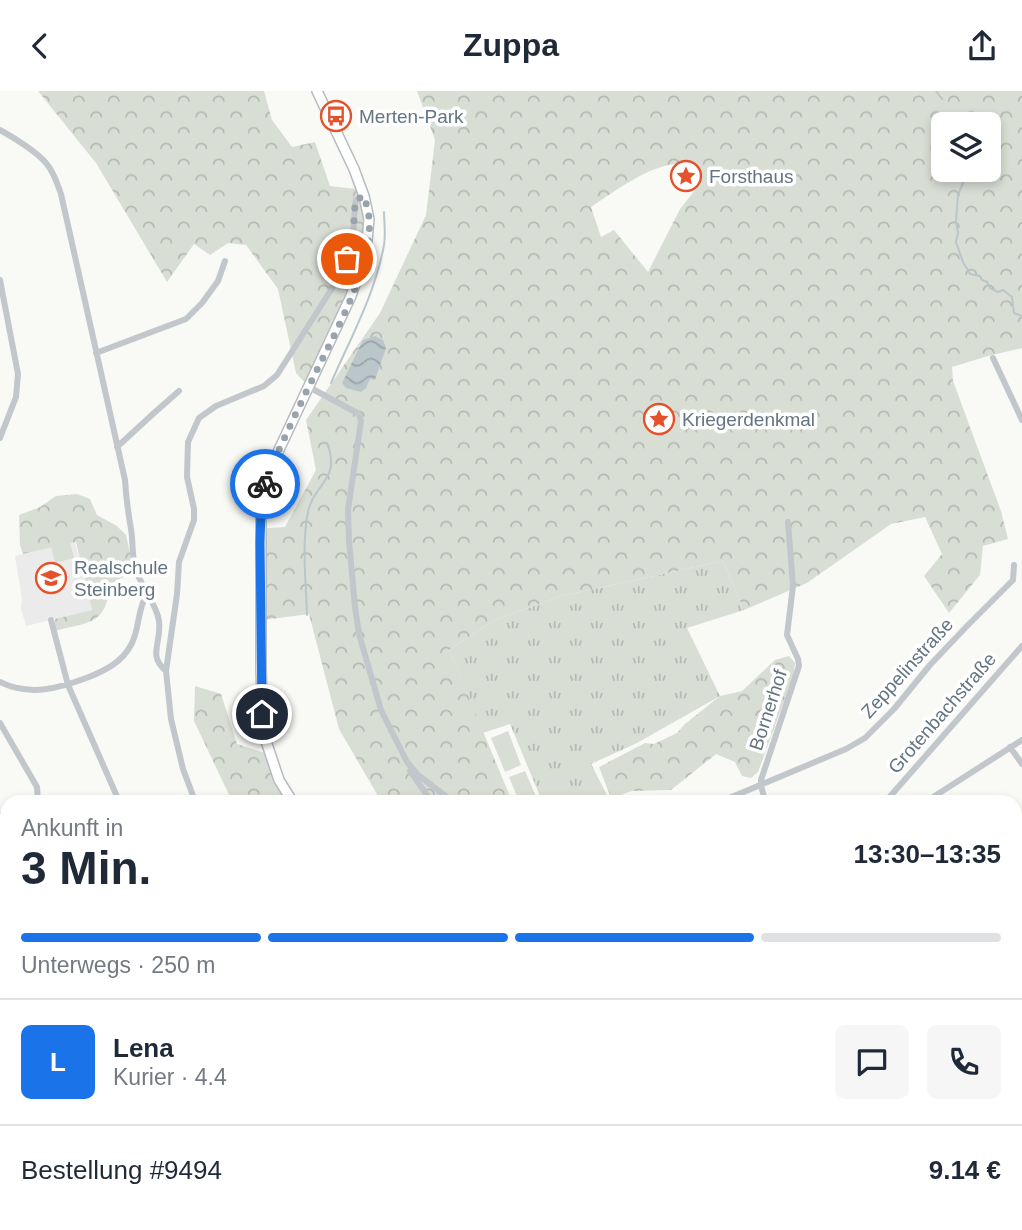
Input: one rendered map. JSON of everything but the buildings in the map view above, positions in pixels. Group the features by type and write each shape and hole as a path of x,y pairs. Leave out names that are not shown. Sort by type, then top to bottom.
{"street":[{"path":"288,795 279,781 263,733 261,509 270,469 361,270 366,252 369,219 354,169 317,91"},
{"path":"0,130 45,162 55,176 67,216 125,480 135,567 157,613 159,623 156,657 157,663 166,671"},
{"path":"193,795 183,769 171,719 166,671 179,562 194,520 187,477 188,442 199,418 216,406 264,386 277,375 342,270 353,236 356,200 364,196"},
{"path":"96,353 186,319 218,281 225,261"},
{"path":"0,280 18,374 16,397 0,438"},
{"path":"993,358 1022,420"},
{"path":"309,387 359,414 361,421 348,510 359,634 381,710 411,772 426,795"},
{"path":"117,447 180,391"},
{"name":"Bornerhof","path":"761,785 799,666 787,635 793,586 788,522"},
{"name":"Zeppelinstraße","path":"761,785 846,749 865,738 967,626 1013,580 1014,565"},
{"path":"0,682 20,689 38,690 68,685 105,671 132,645 142,602 147,594"},
{"path":"51,620 68,685 116,795"},
{"name":"Grotenbachstraße","path":"891,795 1022,646"},
{"path":"0,723 37,787 38,795"},
{"path":"936,795 1022,740"},
{"path":"1010,747 1022,764"},
{"path":"407,762 418,775 444,795"},
{"path":"737,795 761,785 764,795"}],"shaded area":[{"name":"Realschule Steinberg","path":"75,542 92,610 26,626 21,608 15,556"}],"green space":[{"path":"38,91 264,91 272,120 292,147 315,142 330,186 356,189 364,196 366,252 309,387 296,373 278,289 246,245 228,243 210,255 194,244 167,282 96,163"},
{"path":"417,91 1022,91 1022,348 952,367 953,381 1001,511 1008,539 983,546 980,575 949,613 924,576 942,554 925,517 891,524 807,583 744,610 723,561 561,596 495,620 449,650 509,795 378,795 339,729 309,614 256,621 256,529 285,527 316,470 306,420 380,313 426,215 435,140","holes":["675,164 697,172 700,184 680,209 648,272 614,230 601,237 591,207 642,175"]},
{"path":"77,494 90,499 97,515 117,526 126,535 134,571 111,584 105,608 100,615 87,623 55,631 55,619 92,610 76,542 23,554 19,515 40,507 56,496"},
{"path":"50,514 53,528 66,526 74,558 55,563 47,530 50,529 47,515"},
{"path":"723,561 744,610 687,628 720,696 637,743 591,764 607,795 540,795 510,724 483,733 449,650 495,620 561,596"},
{"path":"789,656 795,663 794,674 758,772 751,778 742,776 735,762 716,754 671,790 632,791 610,795 599,767 645,743 654,744 677,733 720,696 742,691 775,660"},
{"path":"195,686 221,694 237,744 265,753 282,795 229,795 194,721"},
{"path":"508,731 521,765 505,772 491,738"},
{"path":"525,771 535,795 516,795 509,777"}],"water":[{"path":"375,336 383,340 386,348 375,380 370,379 361,392 346,388 342,383 363,340"}],"waterway":[{"path":"936,91 942,99"},
{"path":"963,182 958,195 956,221 956,242 963,262 970,274 980,276 990,288 998,292 1003,290 1012,297 1014,313 1022,316"},
{"path":"331,383 375,281 385,241 384,212"},
{"path":"307,615 307,517 314,496 329,474 331,456 327,443"}],"way so far":[{"path":"265,484 361,270 366,252 369,219 364,196 356,200 353,236 347,259"}],"place":[{"name":"Merten-Park","path":"336,116"},
{"name":"Forsthaus","path":"686,176"},
{"name":"Kriegerdenkmal","path":"659,419"},
{"name":"Realschule Steinberg","path":"51,578"}],"route":[{"path":"262,714 260,543 265,484"}]}
